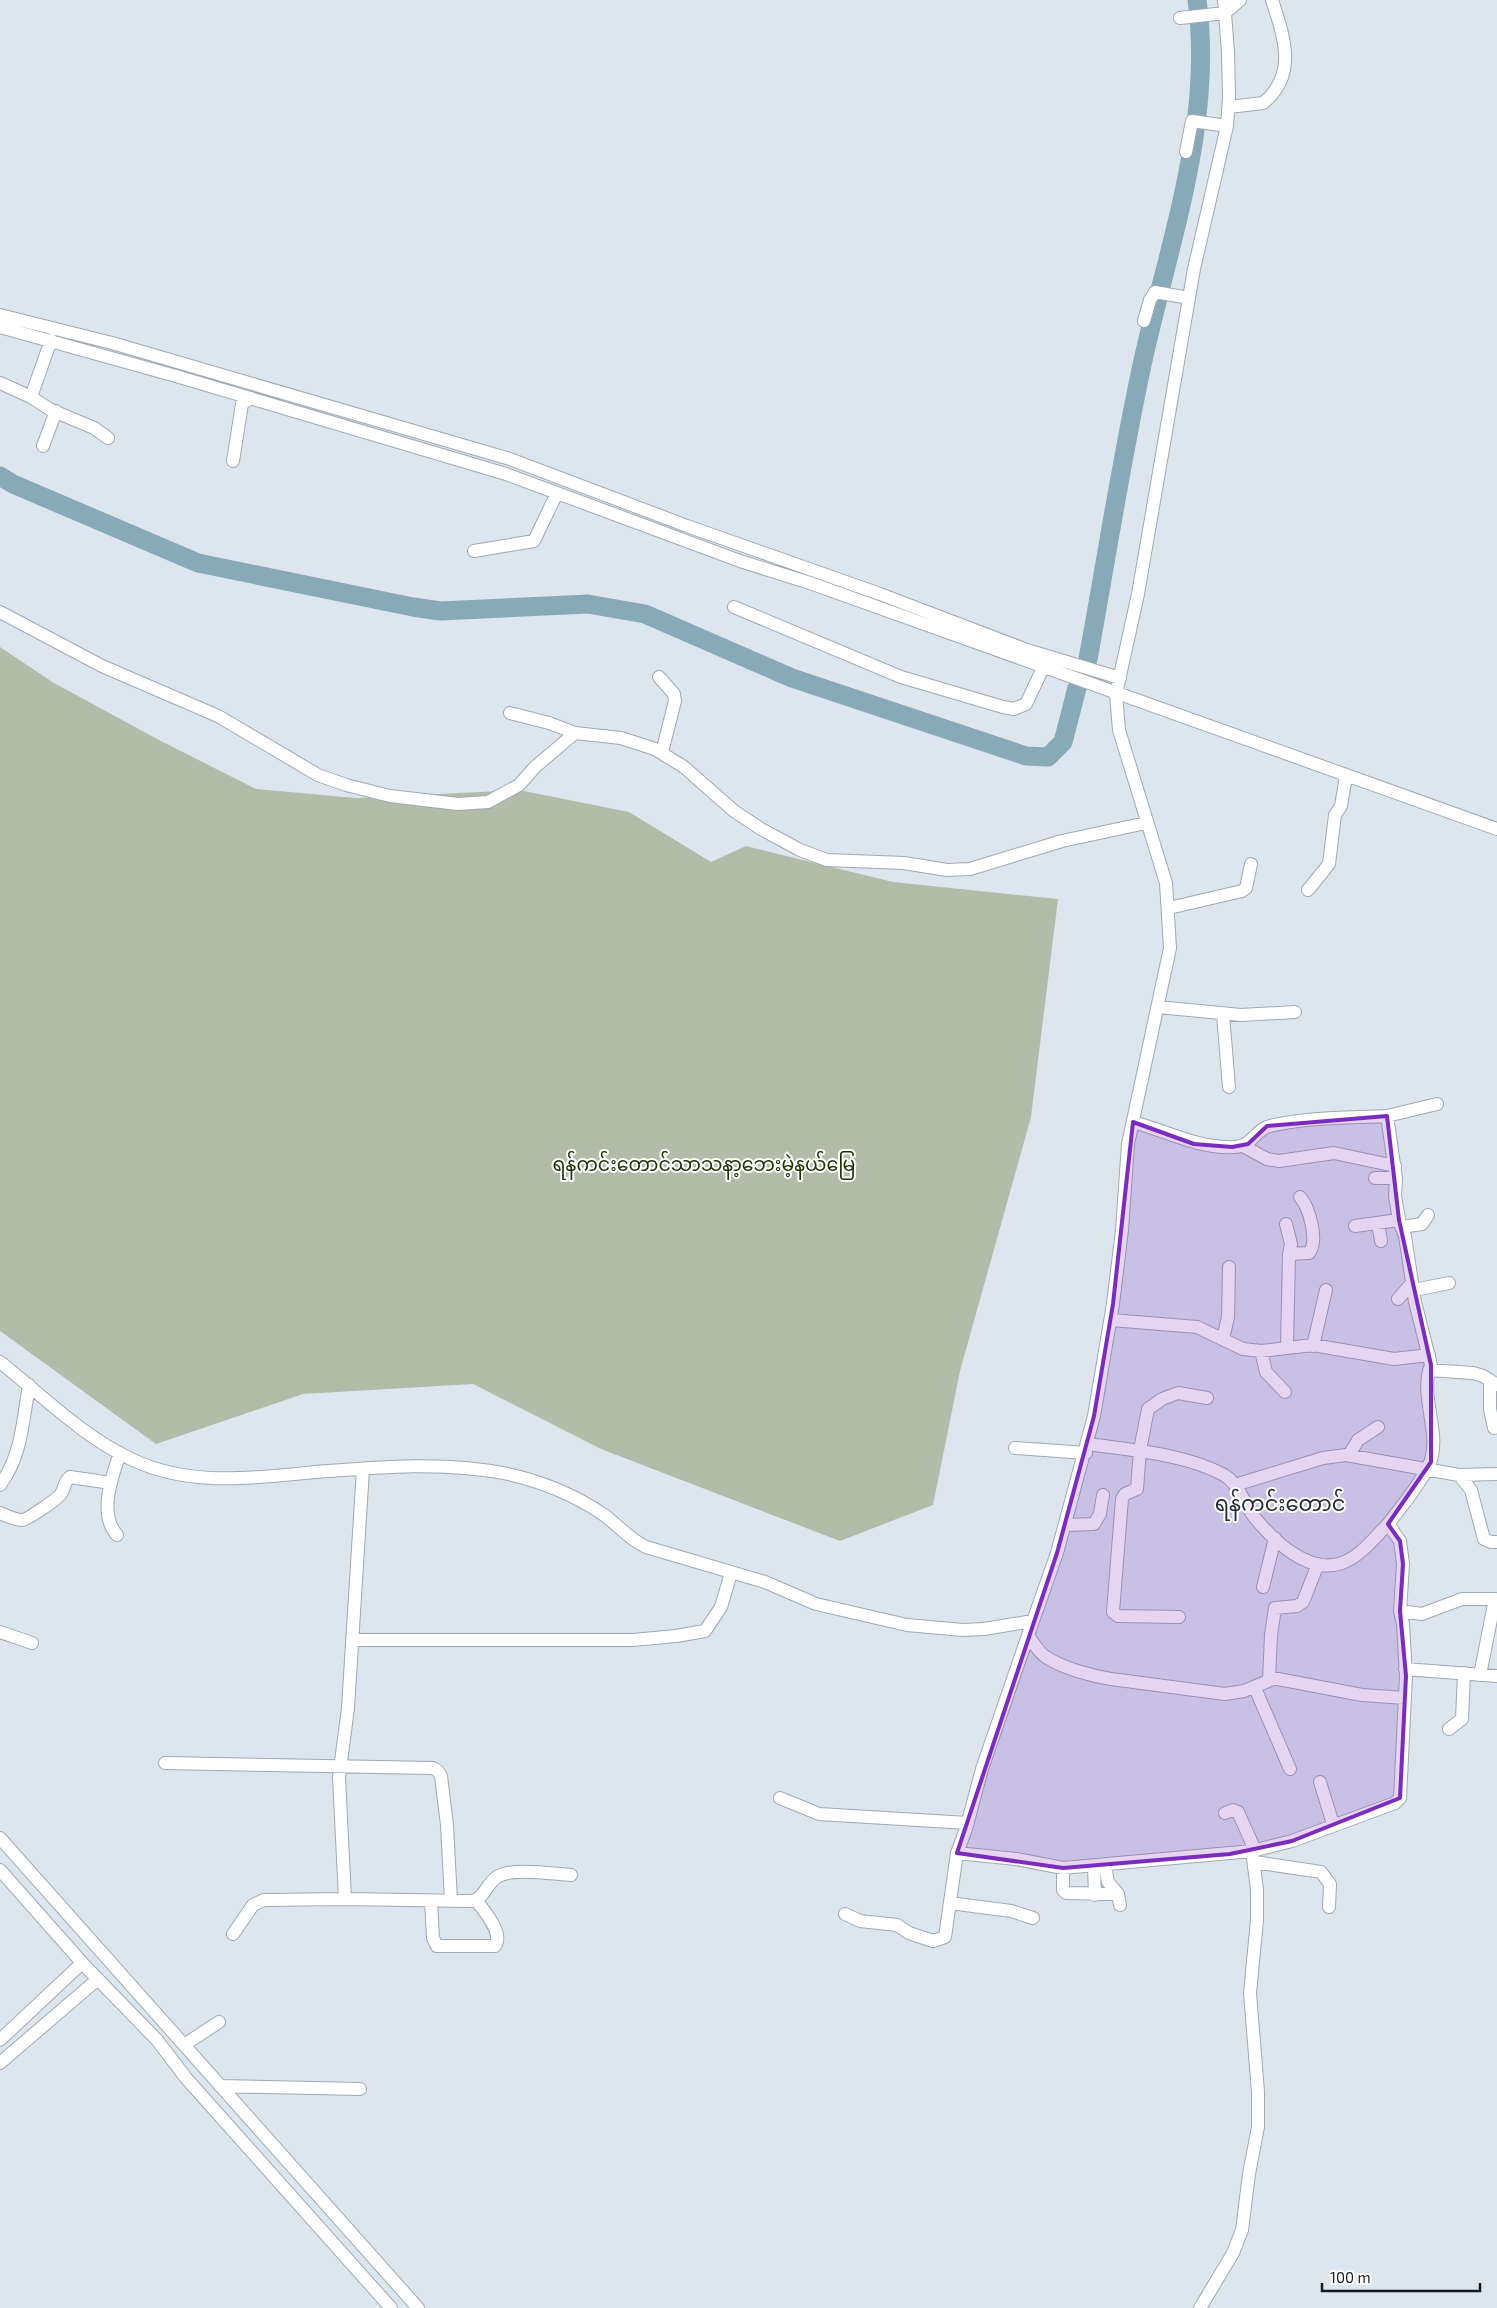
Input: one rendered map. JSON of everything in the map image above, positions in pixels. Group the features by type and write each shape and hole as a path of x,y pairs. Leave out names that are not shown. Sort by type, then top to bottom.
{"street":[{"path":"845,1914 860,1921 897,1925 915,1935 938,1940 944,1937 957,1853 968,1823 982,1769 1066,1525 1087,1448 1111,1320 1122,1230 1128,1144 1170,948 1166,883 1119,730 1118,686 1140,585 1189,298 1226,126 1228,107 1224,0"},
{"path":"1180,18 1225,13 1240,0"},
{"path":"1228,107 1263,103 1281,82 1287,60 1272,0"},
{"path":"1186,152 1192,121 1196,120 1226,126"},
{"path":"1144,321 1152,296 1157,292 1189,298"},
{"path":"0,315 250,398 506,474 557,493 605,503 829,575 1028,650 1316,762 1346,776 1497,828"},
{"path":"0,327 51,340 112,343 510,459 605,503 740,561 819,586 1042,668 1118,686"},
{"path":"30,397 51,340"},
{"path":"0,382 94,428 108,438"},
{"path":"232,461 242,404 250,398"},
{"path":"43,446 56,411"},
{"path":"474,551 534,541 557,493"},
{"path":"734,606 900,677 1003,707 1014,709 1026,704 1042,668"},
{"path":"0,612 102,666 218,716 318,775 346,785 390,796 458,804 488,802 519,785 535,767 575,734"},
{"path":"659,677 674,694 675,701 662,752"},
{"path":"510,713 548,723 575,734 621,738 662,752 761,829 800,850 827,860 904,863 947,870 970,869 1062,841 1146,823"},
{"path":"1308,890 1328,864 1335,815 1341,806 1346,776"},
{"path":"1169,908 1242,891 1246,888 1251,864"},
{"path":"1158,1007 1223,1014 1295,1012"},
{"path":"1223,1014 1229,1087"},
{"path":"1242,1146 1266,1128 1272,1126 1387,1116 1437,1104"},
{"path":"1015,1448 1140,1450 1213,1470 1226,1476 1235,1485 1255,1518 1295,1555 1318,1564 1341,1563 1352,1557 1388,1524 1411,1494 1431,1462 1429,1370 1431,1365 1395,1196 1396,1172 1387,1116"},
{"path":"1133,1122 1198,1145 1242,1146 1266,1159 1279,1161 1334,1153 1396,1172"},
{"path":"1375,1178 1396,1172"},
{"path":"1289,1254 1309,1253 1312,1249 1313,1226 1306,1204 1300,1197"},
{"path":"1355,1226 1378,1223 1422,1224 1428,1216"},
{"path":"1378,1223 1380,1241"},
{"path":"1286,1224 1291,1244 1289,1254 1287,1347"},
{"path":"1223,1339 1228,1316 1229,1267"},
{"path":"1398,1299 1413,1286 1449,1283"},
{"path":"1313,1346 1326,1290"},
{"path":"1111,1320 1197,1327 1243,1349 1261,1351 1313,1346 1394,1359 1429,1356"},
{"path":"1261,1351 1266,1372 1285,1392"},
{"path":"0,1362 57,1410 120,1453 162,1471 220,1479 363,1469 448,1468 508,1474 552,1488 578,1500 605,1516 633,1540 646,1547 765,1582 816,1604 907,1625 940,1630 984,1630 1033,1621"},
{"path":"1429,1370 1473,1373 1494,1383 1490,1408 1494,1428"},
{"path":"0,1485 11,1469 17,1452 29,1385"},
{"path":"1179,1617 1118,1616 1113,1612 1122,1499 1125,1494 1137,1489 1140,1450 1147,1414 1153,1404 1178,1393 1207,1398"},
{"path":"1349,1456 1358,1440 1378,1428"},
{"path":"116,1535 108,1519 111,1483 120,1453"},
{"path":"1235,1485 1323,1458 1349,1456 1459,1475 1497,1474"},
{"path":"345,1899 339,1777 352,1640 363,1469"},
{"path":"1459,1475 1471,1490 1484,1539 1497,1542"},
{"path":"0,1513 16,1519 28,1519 61,1494 66,1480 70,1477 111,1483"},
{"path":"1066,1525 1094,1524 1100,1514 1103,1495"},
{"path":"957,1853 1016,1859 1063,1868 1254,1854 1395,1803 1400,1798 1405,1698 1403,1624 1400,1611 1403,1584 1402,1549 1397,1535 1388,1524"},
{"path":"1263,1587 1275,1538"},
{"path":"1269,1680 1272,1625 1275,1608 1298,1606 1303,1602 1318,1564"},
{"path":"352,1640 633,1640 705,1631 721,1607 731,1573"},
{"path":"1400,1611 1422,1614 1462,1598 1495,1599 1480,1674"},
{"path":"0,1632 32,1643"},
{"path":"1028,1636 1046,1657 1095,1676 1208,1693 1234,1694 1255,1688 1269,1680 1286,1680 1362,1695 1405,1698"},
{"path":"1405,1669 1497,1676"},
{"path":"1449,1729 1462,1719 1464,1673"},
{"path":"1255,1688 1290,1769"},
{"path":"165,1763 425,1767 438,1771 441,1776 447,1825 450,1901"},
{"path":"1320,1782 1333,1824"},
{"path":"780,1798 819,1814 968,1823"},
{"path":"1200,2308 1233,2253 1242,2230 1250,2166 1258,2127 1258,2092 1250,1993 1257,1920 1254,1854 1238,1812 1233,1810 1225,1813"},
{"path":"0,1838 418,2308"},
{"path":"1254,1854 1321,1872 1330,1884 1330,1907"},
{"path":"1095,1895 1099,1866"},
{"path":"1063,1868 1064,1890 1066,1893 1119,1899 1099,1866"},
{"path":"0,1870 96,1978 157,2040 186,2078 391,2308"},
{"path":"233,1934 253,1905 264,1900 476,1900 494,1879 505,1873 571,1875"},
{"path":"431,1901 433,1938 437,1946 495,1946 497,1936 494,1927 476,1900"},
{"path":"950,1903 1011,1911 1032,1918"},
{"path":"0,2040 84,1964"},
{"path":"0,2063 96,1978"},
{"path":"184,2045 220,2022"},
{"path":"220,2086 360,2089"}],"highlighted area":[{"path":"1387,1116 1399,1220 1431,1365 1431,1462 1388,1524 1400,1541 1403,1564 1400,1611 1406,1676 1400,1798 1292,1841 1230,1854 1063,1868 957,1853 1057,1553 1094,1416 1113,1304 1133,1122 1194,1144 1232,1147 1248,1144 1267,1126"}],"green space":[{"name":"ရန်ကင်းတောင်သာသနာ့ဘေးမဲ့နယ်မြေ","path":"0,647 54,683 159,740 256,789 356,798 519,790 629,812 711,862 746,846 893,882 1058,899 1031,1117 960,1371 933,1505 840,1541 601,1449 473,1384 303,1394 156,1444 0,1331"}],"waterway":[{"path":"1088,659 1134,401 1186,184 1194,138 1201,46 1197,0"},
{"path":"0,476 13,484 198,563 440,611 588,604 645,614 792,678 1026,756 1048,757 1063,742 1077,688"}],"district":[{"name":"ရန်ကင်းတောင်","path":"1280,1504"}]}
